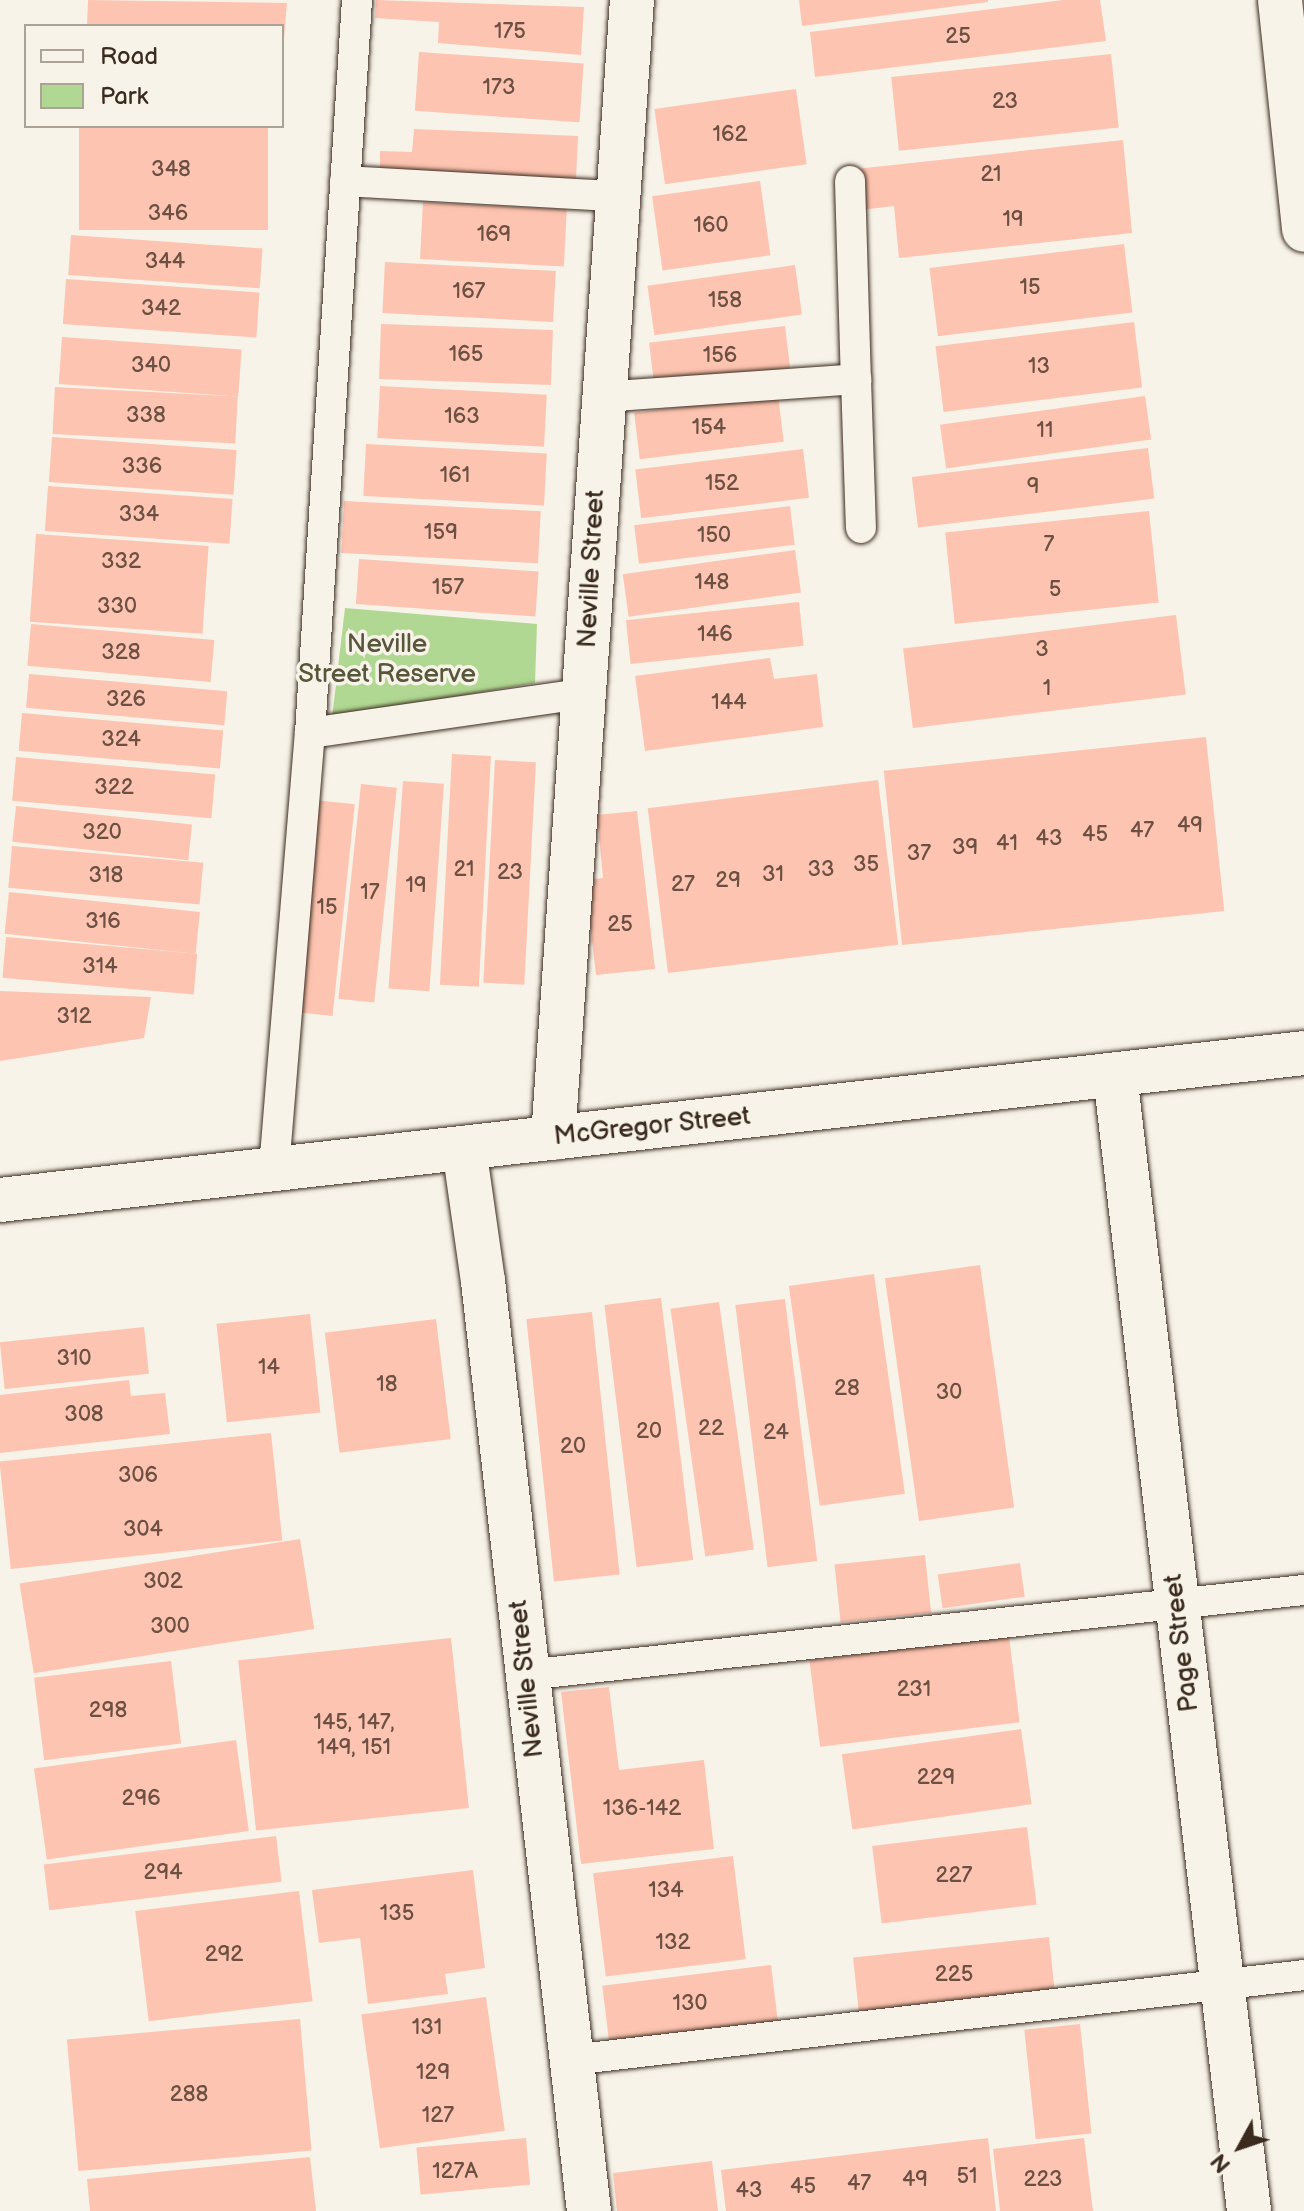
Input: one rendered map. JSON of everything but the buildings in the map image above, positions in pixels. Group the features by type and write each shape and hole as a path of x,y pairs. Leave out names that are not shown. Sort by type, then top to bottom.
{"street":[{"name":"Neville Street","path":"553,1138 586,693 601,397 632,0"},
{"path":"1280,0 1304,230"},
{"name":"McGregor Street","path":"0,1200 1304,1053"},
{"name":"Page Street","path":"1115,1075 1249,2211"},
{"name":"Neville Street","path":"464,1148 483,1281 589,2211"}],"lane":[{"path":"274,1169 310,733 357,0"},
{"path":"345,181 615,196"},
{"path":"850,181 861,528"},
{"path":"601,397 856,379"},
{"path":"310,733 586,693"},
{"path":"526,1675 1304,1590"},
{"path":"571,2060 1304,1975"}],"green space":[{"name":"Neville Street Reserve","path":"345,608 537,624 535,683 332,718"}]}
